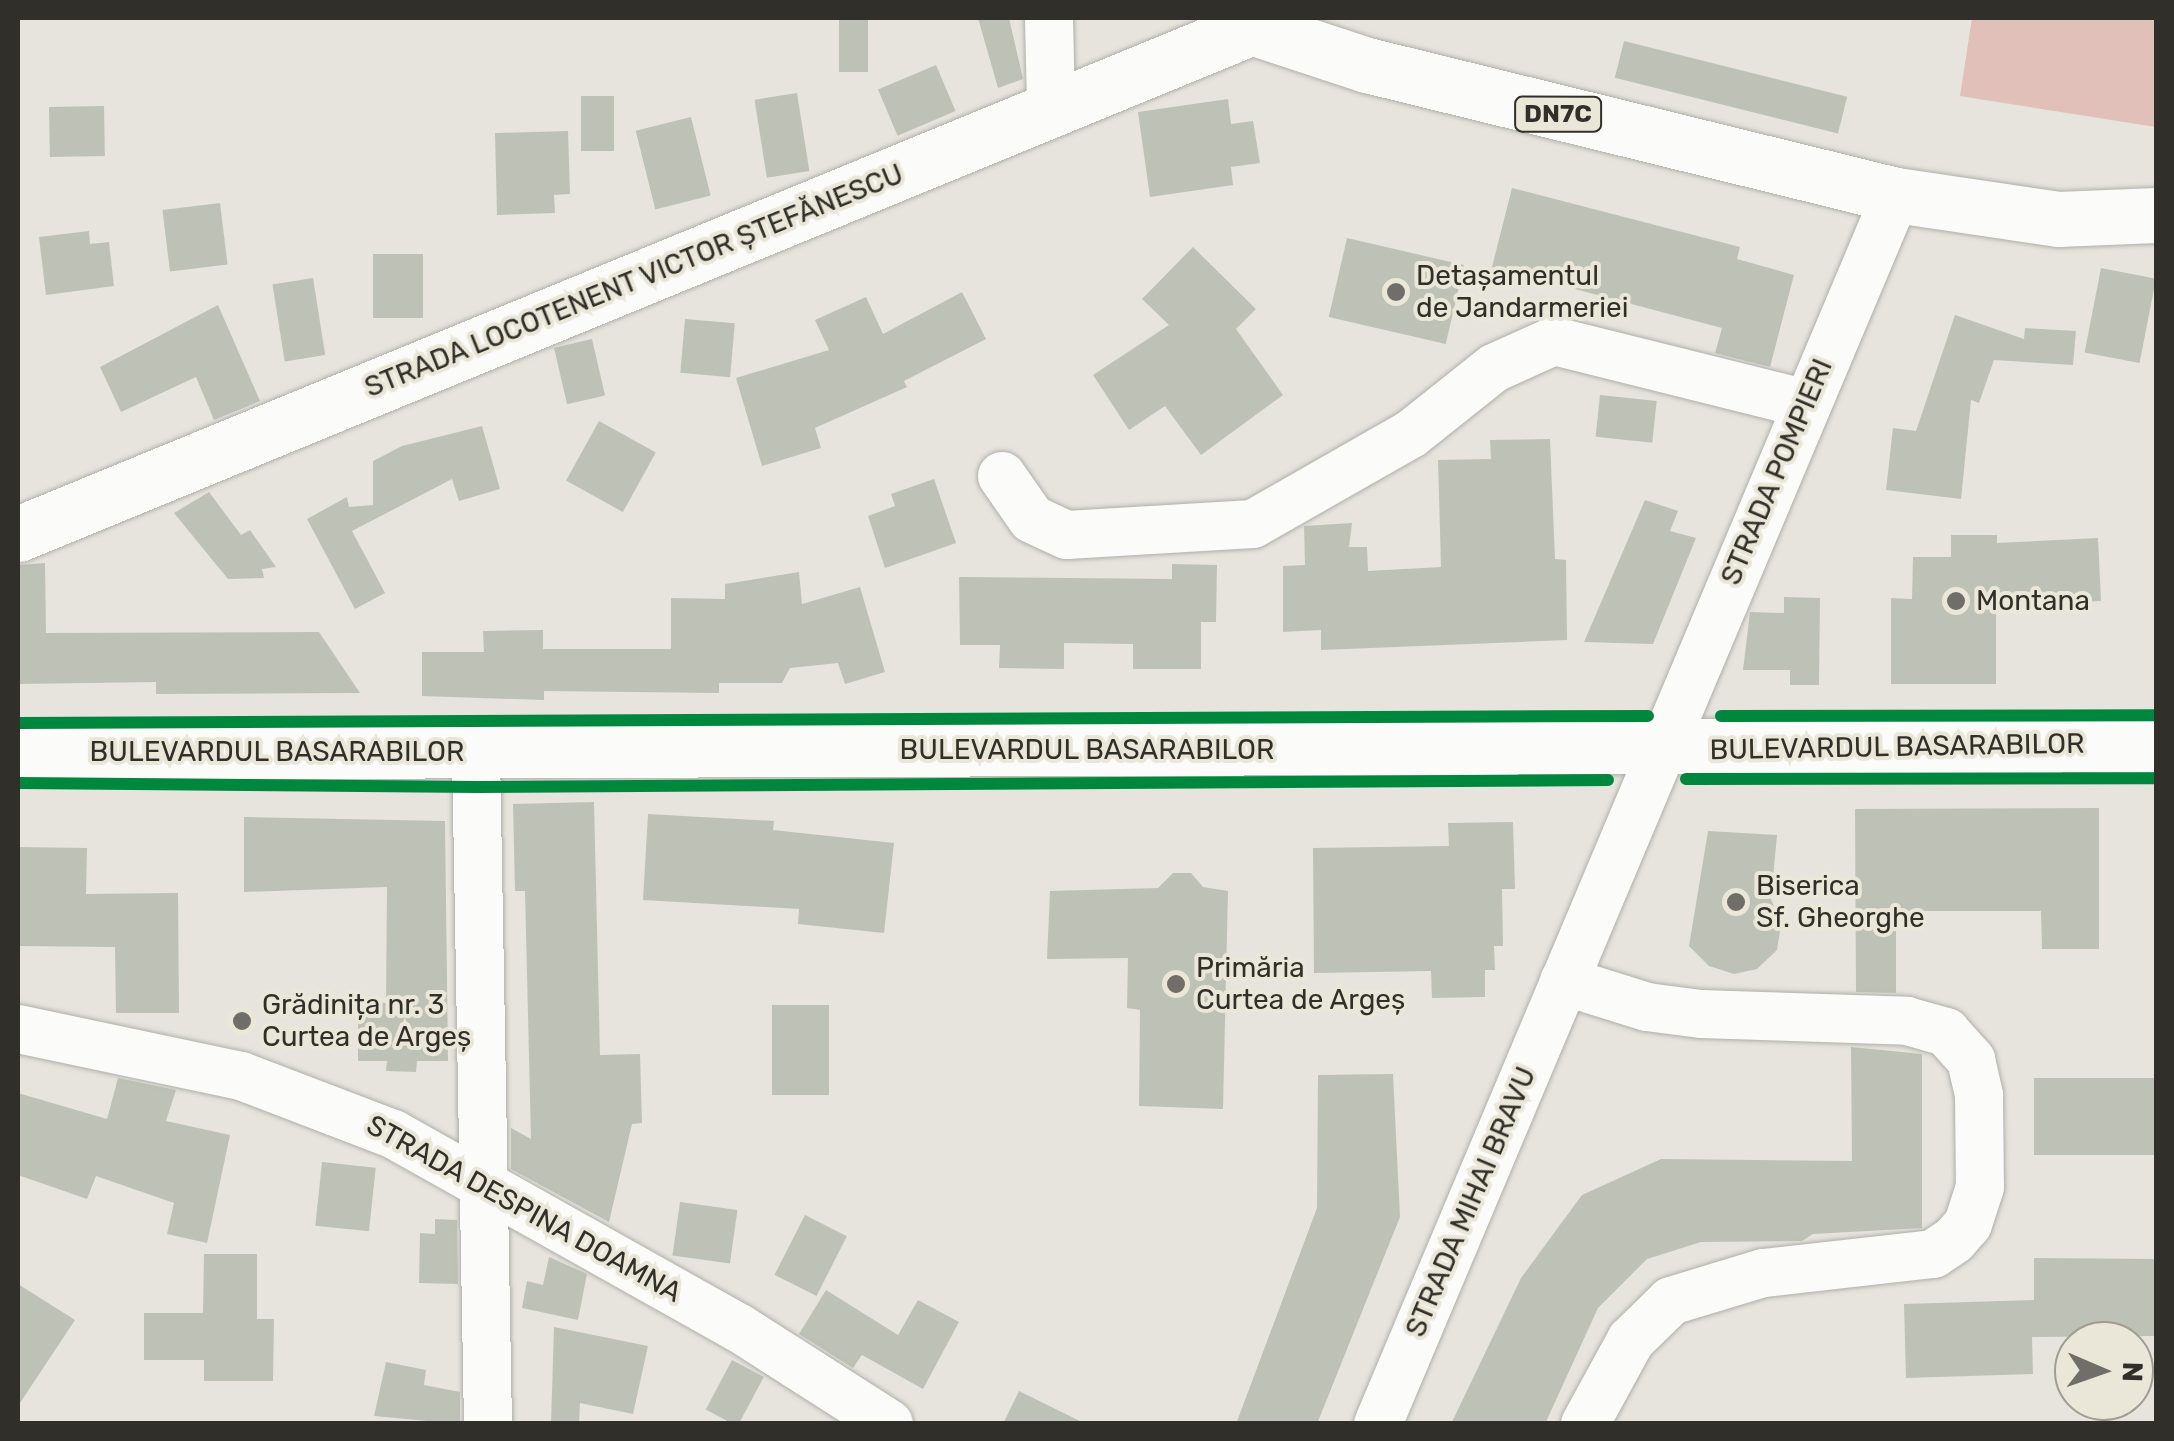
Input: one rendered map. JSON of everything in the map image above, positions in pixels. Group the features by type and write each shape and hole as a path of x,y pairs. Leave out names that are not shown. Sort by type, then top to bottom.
{"main road":[{"name":"STRADA LOCOTENENT VICTOR ȘTEFĂNESCU","path":"18,534 1051,109 1237,23"},
{"name":"DN7C","path":"1237,23 1513,103 1896,195 2058,219 2156,215"},
{"name":"BULEVARDUL BASARABILOR","path":"18,752 1660,750 2156,744"}],"street":[{"path":"1049,18 1051,109"},
{"name":"STRADA POMPIERI","path":"1660,750 1896,195"},
{"path":"1002,476 1032,519 1068,535 1253,524 1411,434 1494,368 1554,341 1806,404"},
{"name":"STRADA MIHAI BRAVU","path":"1378,1424 1660,750"},
{"path":"476,752 488,1424"},
{"path":"1564,981 1646,1006 1701,1014 1907,1021 1946,1032 1970,1060 1979,1096 1980,1187 1968,1224 1954,1240 1933,1254 1762,1273 1670,1301 1631,1340 1585,1424"},
{"name":"STRADA DESPINA DOAMNA","path":"18,1029 141,1051 291,1091 486,1182 739,1328 888,1424"}],"shaded area":[{"path":"1972,18 2156,18 2156,127 1960,96"}],"building":[{"path":"839,18 868,18 868,72 839,72"},
{"path":"978,18 1009,18 1023,79 998,88"},
{"path":"1624,41 1847,97 1838,134 1615,78"},
{"path":"936,65 956,111 898,136 878,90"},
{"path":"797,93 809,171 767,178 755,100"},
{"path":"581,96 614,96 614,151 581,151"},
{"path":"1228,99 1231,124 1253,121 1260,163 1231,167 1233,185 1150,197 1138,112"},
{"path":"104,106 105,156 50,157 49,107"},
{"path":"691,117 711,196 655,209 636,131"},
{"path":"568,131 570,194 554,195 555,213 497,215 495,133"},
{"path":"1512,188 1740,247 1737,259 1794,275 1770,367 1715,353 1722,328 1492,267"},
{"path":"220,203 228,265 170,272 162,210"},
{"path":"89,231 90,244 109,242 114,286 46,295 39,237"},
{"name":"Detașamentul de Jandarmeriei","path":"1347,238 1464,265 1446,344 1329,317"},
{"path":"1193,247 1256,309 1236,329 1283,395 1201,455 1165,406 1129,430 1093,375 1169,325 1142,299"},
{"path":"373,254 423,254 423,318 373,318"},
{"path":"2101,268 2156,279 2140,363 2085,352"},
{"path":"313,278 325,355 285,361 273,284"},
{"path":"962,292 986,339 904,381 907,387 815,428 821,448 762,466 736,378 829,350 815,320 866,297 883,334"},
{"path":"218,305 260,401 214,420 196,377 121,412 100,367"},
{"path":"1955,315 2024,339 2025,328 2076,331 2073,365 1994,360 1979,403 1971,400 1961,499 1886,490 1893,428 1916,431"},
{"path":"685,319 735,323 730,377 680,373"},
{"path":"592,339 605,396 567,404 554,348"},
{"path":"1600,395 1657,401 1652,443 1596,437"},
{"path":"599,421 656,453 623,512 566,480"},
{"path":"482,426 500,489 459,501 452,479 352,531 385,593 355,609 307,519 347,497 349,507 373,505 373,461 402,446"},
{"path":"1550,439 1555,559 1566,560 1567,640 1321,650 1321,630 1283,632 1283,566 1305,565 1304,526 1352,523 1349,547 1367,547 1368,571 1441,567 1438,460 1491,459 1490,440"},
{"path":"934,479 956,543 885,568 868,516 895,506 891,494"},
{"path":"209,492 241,535 250,530 276,567 262,569 264,578 228,579 174,513"},
{"path":"1645,500 1678,511 1670,531 1696,538 1653,644 1584,642"},
{"path":"1951,535 1997,535 1997,543 2098,538 2101,601 1996,606 1996,684 1891,684 1891,598 1912,599 1913,557 1951,557"},
{"path":"45,563 46,633 319,632 360,693 156,694 156,682 18,684 18,565"},
{"path":"1172,564 1217,565 1216,622 1201,622 1201,669 1133,669 1133,644 1064,643 1064,669 999,668 1000,645 960,645 959,577 1172,579"},
{"path":"799,572 802,604 860,587 885,672 845,684 838,663 790,668 782,683 719,683 719,693 544,691 544,700 422,696 422,652 484,652 483,631 543,630 543,649 671,649 671,598 725,599 725,584"},
{"path":"1784,597 1820,598 1819,685 1790,685 1790,670 1743,670 1750,612 1784,613"},
{"path":"594,802 600,1055 640,1054 642,1123 632,1124 609,1222 511,1169 511,1128 531,1139 525,891 515,891 513,804"},
{"path":"2099,808 2099,949 2042,949 2041,911 1896,911 1896,993 1856,992 1855,809"},
{"path":"648,814 774,821 773,830 894,843 884,933 798,924 799,909 643,900"},
{"path":"244,817 445,821 448,1061 417,1061 416,1072 386,1071 387,1061 358,1061 358,1003 386,1003 387,887 244,892"},
{"path":"1513,822 1515,889 1502,889 1503,946 1494,946 1495,970 1485,970 1485,997 1432,998 1431,971 1314,973 1313,848 1449,846 1448,823"},
{"name":"Biserica Sf. Gheorghe","path":"1708,831 1777,835 1771,899 1781,925 1777,950 1757,969 1734,974 1709,966 1689,946"},
{"path":"18,847 87,848 86,894 178,893 179,1013 116,1013 115,947 18,946"},
{"name":"Primăria Curtea de Argeș","path":"1173,873 1191,873 1203,887 1228,891 1223,1109 1139,1106 1140,1010 1127,1008 1128,958 1047,959 1050,891 1158,888"},
{"path":"772,1005 829,1005 829,1095 772,1095"},
{"path":"1851,1047 1922,1054 1922,1228 1813,1234 1802,1241 1701,1242 1647,1259 1598,1308 1545,1424 1451,1424 1521,1278 1582,1195 1661,1159 1852,1161"},
{"path":"1393,1074 1400,1217 1317,1424 1236,1424 1317,1208 1318,1075"},
{"path":"118,1078 176,1090 166,1121 230,1135 207,1243 167,1234 174,1203 96,1176 87,1199 18,1175 18,1093 107,1119"},
{"path":"2034,1078 2156,1078 2156,1155 2034,1155"},
{"path":"322,1162 376,1168 369,1231 315,1226"},
{"path":"680,1202 737,1210 730,1264 672,1255"},
{"path":"805,1215 847,1236 816,1296 775,1275"},
{"path":"435,1219 457,1220 458,1284 419,1283 420,1233 435,1234"},
{"path":"204,1254 257,1254 257,1319 274,1319 273,1381 204,1381 204,1360 144,1360 144,1313 203,1313"},
{"path":"549,1257 587,1274 578,1320 522,1308 527,1281 543,1285"},
{"path":"2034,1258 2156,1259 2156,1336 2154,1321 2054,1321 2054,1337 2032,1337 2033,1374 1906,1378 1904,1304 2034,1300"},
{"path":"18,1284 75,1320 18,1406"},
{"path":"826,1290 898,1335 918,1300 959,1322 923,1389 862,1355 853,1368 799,1334"},
{"path":"554,1327 648,1346 633,1414 580,1403 579,1424 551,1424"},
{"path":"732,1360 764,1377 739,1424 706,1409"},
{"path":"386,1362 426,1370 424,1385 460,1392 460,1424 374,1416"},
{"path":"1019,1391 1086,1424 1003,1424"}],"cycle path":[{"path":"1721,716 2156,715"},
{"path":"18,723 1648,716"},
{"path":"1686,779 2156,778"},
{"path":"18,783 477,787 1608,780"}],"place":[{"name":"Detașamentul de Jandarmeriei","path":"1396,292"},
{"name":"Montana","path":"1956,601"},
{"name":"Biserica Sf. Gheorghe","path":"1736,902"},
{"name":"Primăria Curtea de Argeș","path":"1176,984"},
{"name":"Grădinița nr. 3 Curtea de Argeș","path":"242,1021"}]}
